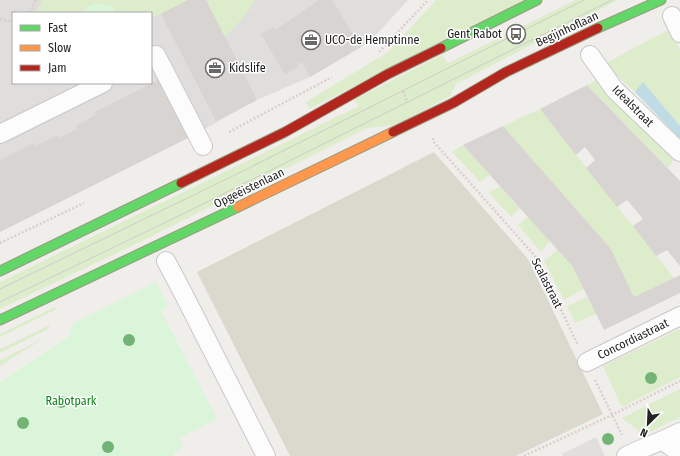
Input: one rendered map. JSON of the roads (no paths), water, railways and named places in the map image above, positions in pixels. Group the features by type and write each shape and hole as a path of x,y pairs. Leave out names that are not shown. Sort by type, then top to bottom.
{"main road":[{"path":"0,271 284,132 388,74 537,0"},
{"name":"Begijnhoflaan","path":"506,72 572,39 661,0"},
{"name":"Opgeëistenlaan","path":"0,320 239,207 453,103 506,72"}],"street":[{"path":"672,16 680,33"},
{"path":"152,57 156,55 203,146"},
{"name":"Idealstraat","path":"590,55 615,90 680,152"},
{"path":"0,134 101,84"},
{"path":"166,261 266,456"},
{"name":"Concordiastraat","path":"587,362 680,316"},
{"path":"629,455 663,441 680,432"},
{"path":"663,441 680,453"}],"water":[{"path":"643,82 680,126 680,139 635,92"}],"tram line":[{"path":"0,289 237,174 584,0"},
{"path":"0,302 189,211 612,0"}],"place":[{"name":"Gent Rabot","path":"516,34"},
{"name":"UCO-de Hemptinne","path":"311,40"},
{"name":"Kidslife","path":"215,68"}],"park label":[{"name":"Rabotpark","path":"71,401"}]}
